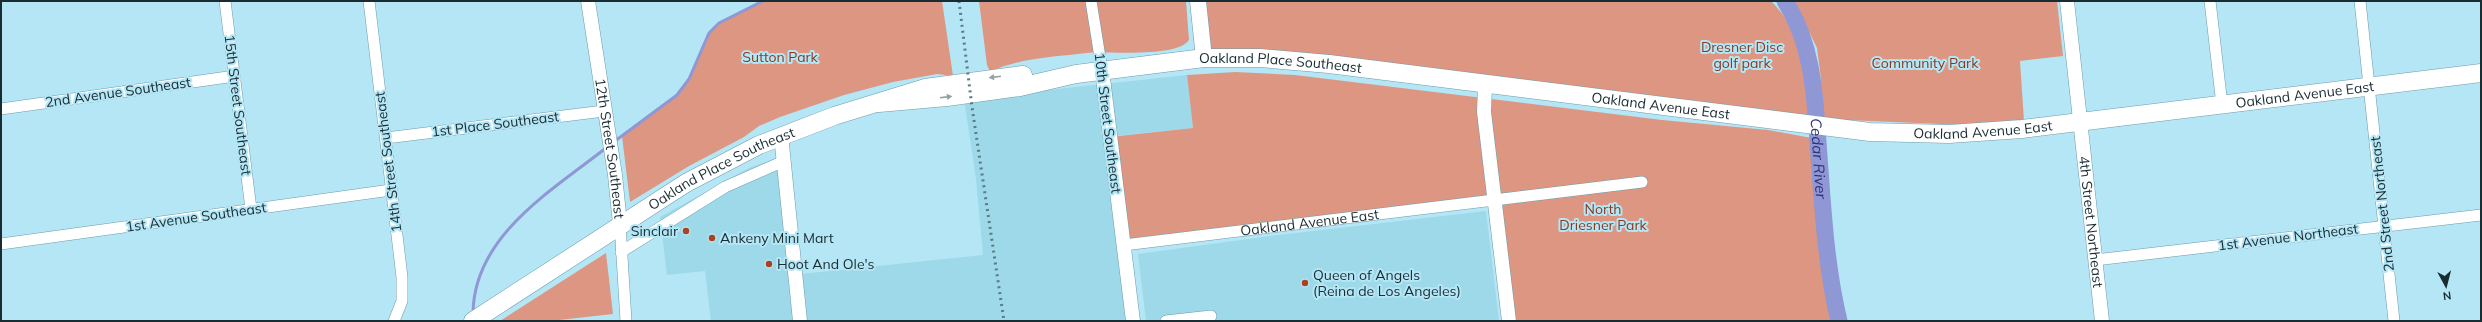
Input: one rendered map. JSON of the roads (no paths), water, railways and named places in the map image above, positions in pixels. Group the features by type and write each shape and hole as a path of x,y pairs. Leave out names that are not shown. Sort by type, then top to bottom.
{"main road":[{"path":"1198,1 1204,58"},
{"name":"Oakland Place Southeast","path":"473,321 620,224 706,172 781,135 924,88 1011,75 1076,74 1204,58 1242,57 1281,59 1485,85"},
{"name":"Oakland Avenue East","path":"1485,85 1846,129 1949,134 1995,132 2481,73"}],"street":[{"name":"15th Street Southeast","path":"225,1 251,209"},
{"name":"14th Street Southeast","path":"369,1 403,289 402,301 394,321"},
{"name":"12th Street Southeast","path":"588,1 615,175 620,224 626,321"},
{"name":"10th Street Southeast","path":"1091,1 1102,70 1133,321"},
{"name":"4th Street Northeast","path":"2067,1 2102,321"},
{"path":"2210,1 2222,105"},
{"name":"2nd Street Northeast","path":"2360,1 2394,321"},
{"name":"2nd Avenue Southeast","path":"1,109 234,76"},
{"path":"1485,85 1484,112 1496,200 1509,321"},
{"name":"1st Place Southeast","path":"386,138 606,117"},
{"path":"781,135 800,321"},
{"path":"621,252 725,187 784,161"},
{"name":"Oakland Avenue East","path":"1124,245 1642,182"},
{"name":"1st Avenue Southeast","path":"1,244 391,190"},
{"name":"1st Avenue Northeast","path":"2095,260 2481,215"},
{"path":"1166,321 1211,316"}],"waterway":[{"path":"615,141 677,95 689,79 709,33 719,23 763,1"},
{"name":"Cedar River","path":"1785,1 1795,19 1802,37 1812,76 1826,239 1831,280 1839,321"},
{"path":"473,313 477,286 486,261 501,238 519,218 540,199 606,148"}],"railway":[{"path":"959,1 972,107 1004,321"}],"place":[{"name":"Sinclair","path":"686,231"},
{"name":"Ankeny Mini Mart","path":"712,238"},
{"name":"Hoot And Ole's","path":"769,264"},
{"name":"Queen of Angels (Reina de Los Angeles)","path":"1305,283"}],"park label":[{"name":"Dresner Disc golf park","path":"1742,56"},
{"name":"Sutton Park","path":"780,57"},
{"name":"Community Park","path":"1925,63"},
{"name":"North Driesner Park","path":"1603,218"}]}
